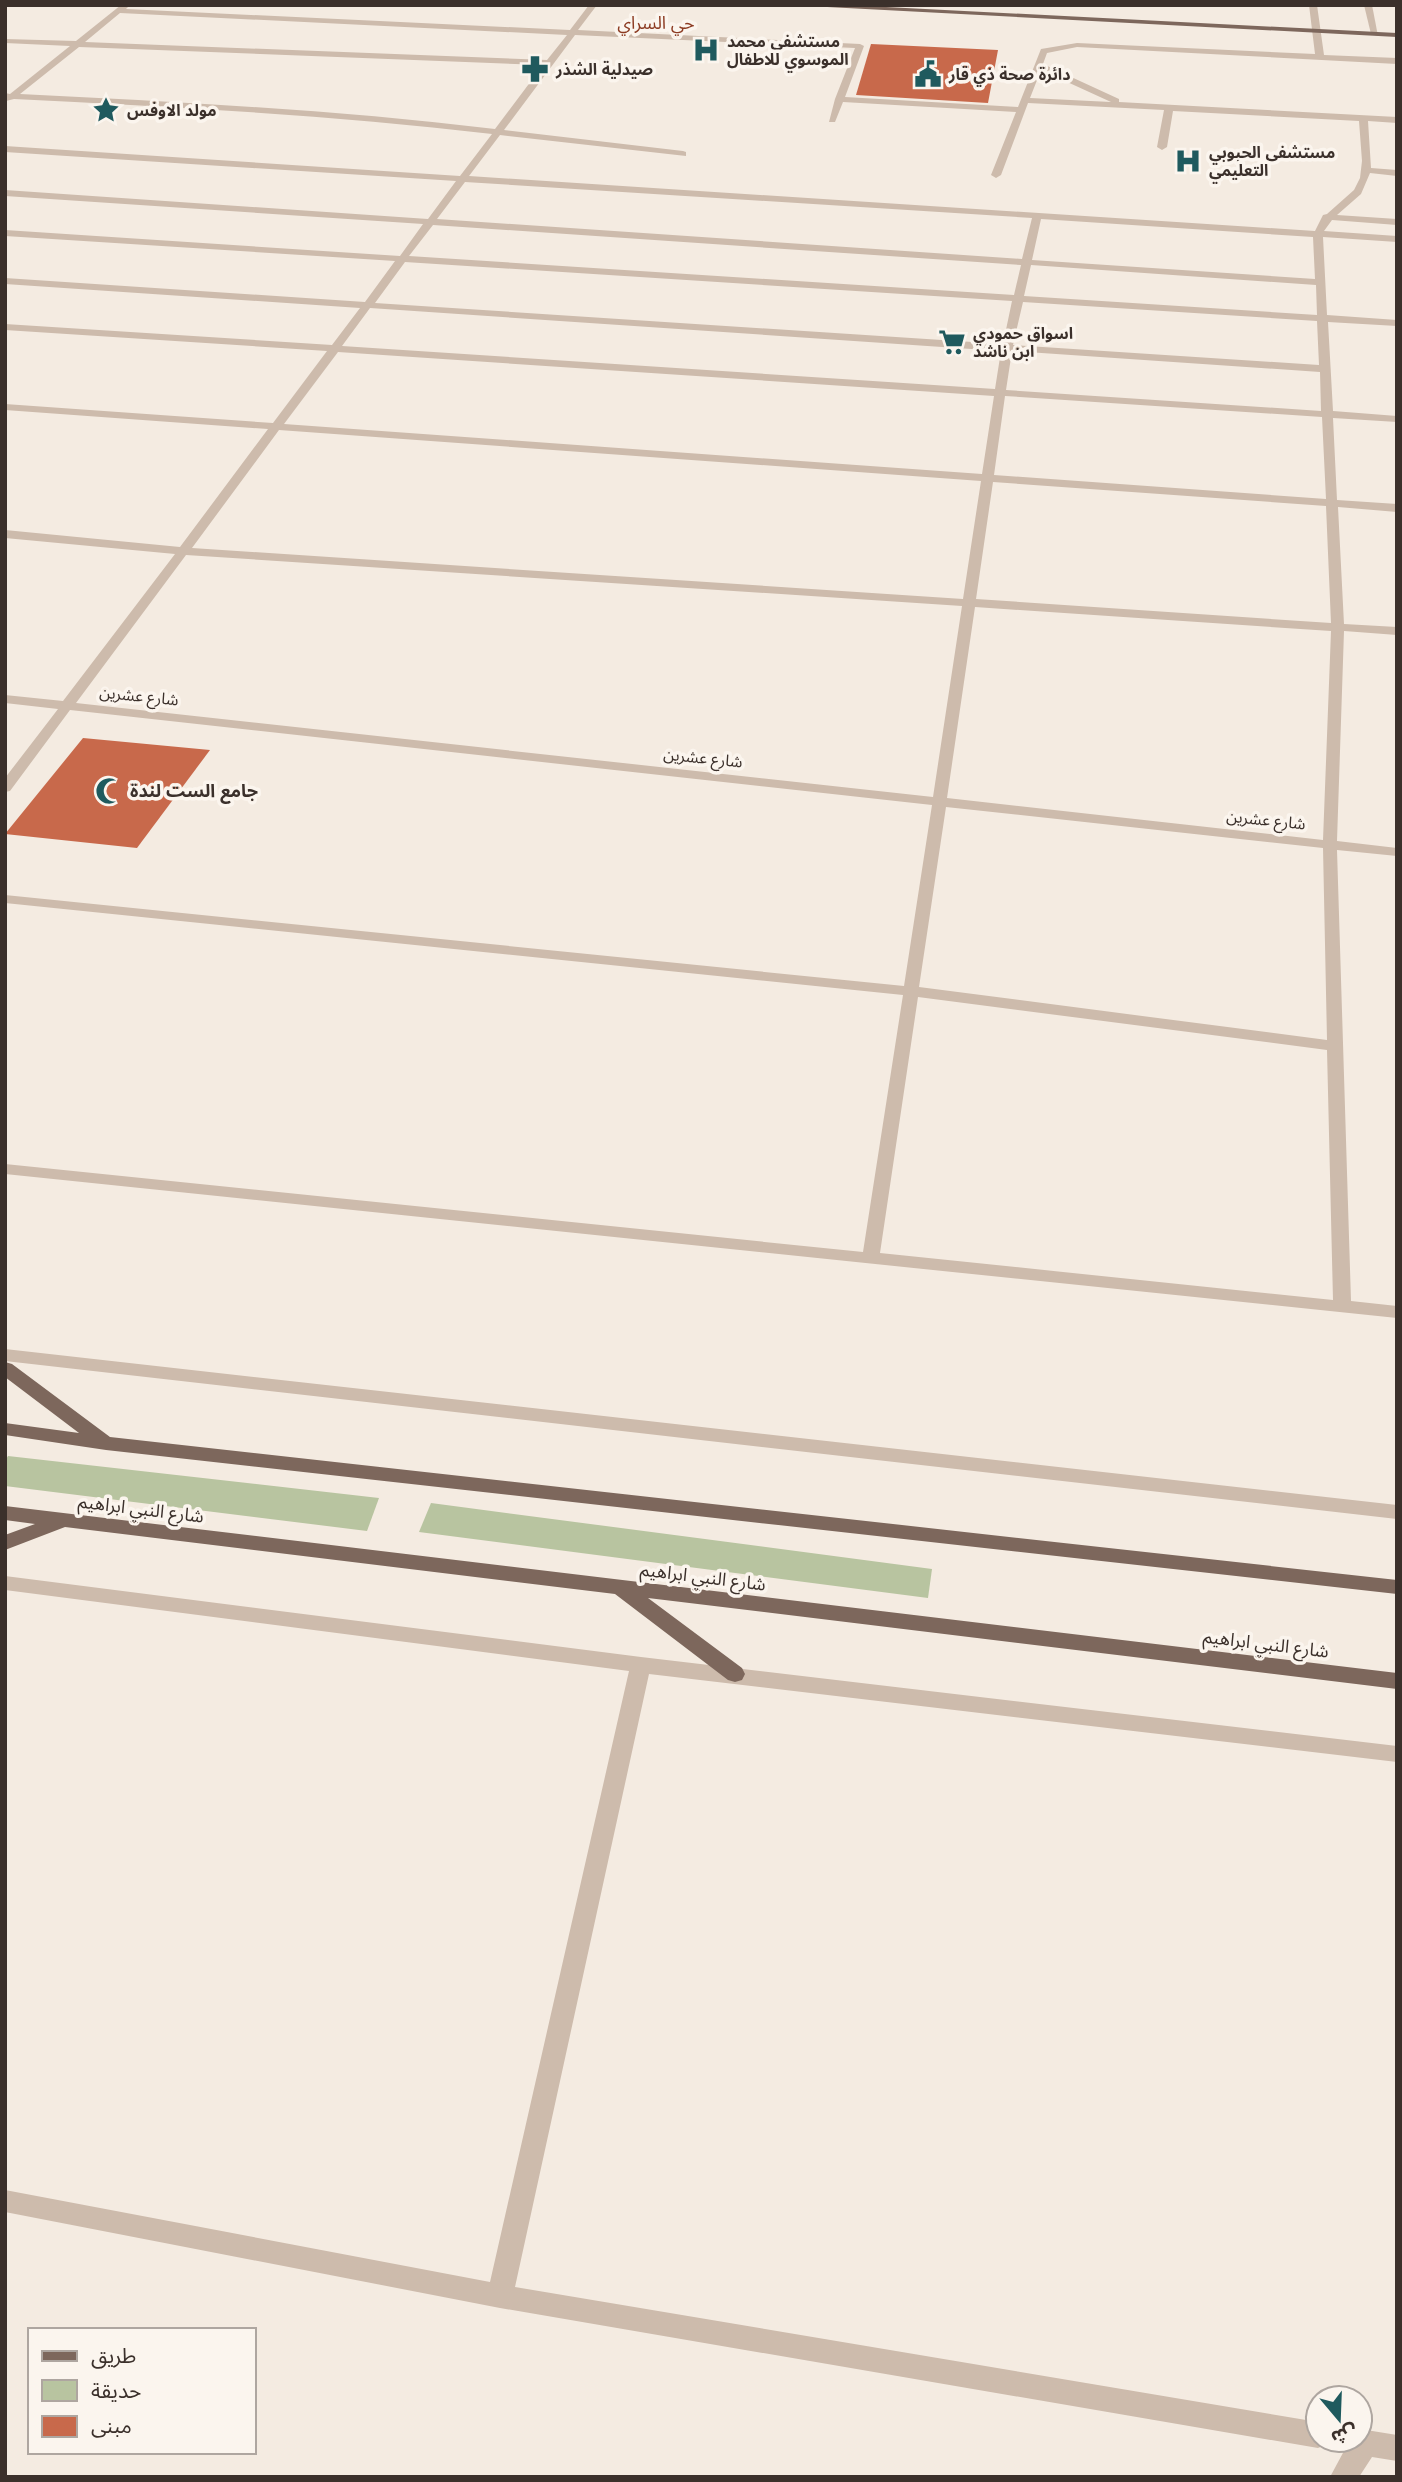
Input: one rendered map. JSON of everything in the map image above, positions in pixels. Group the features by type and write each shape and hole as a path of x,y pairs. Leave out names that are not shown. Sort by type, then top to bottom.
{"main road":[{"path":"793,5 1317,27"},
{"path":"925,5 1374,30 1397,28"},
{"path":"1374,30 1397,35"},
{"path":"5,1368 106,1443"},
{"path":"5,1429 106,1443 1397,1587"},
{"name":"شارع النبي ابراهيم","path":"5,1513 1397,1681"},
{"path":"5,1543 63,1521"},
{"path":"621,1588 735,1674"}],"street":[{"path":"5,788 593,5"},
{"path":"1314,5 1320,57"},
{"path":"1368,5 1374,30"},
{"path":"8,98 123,8 860,46 832,120"},
{"path":"5,41 550,63"},
{"path":"996,175 1044,51 1077,45 1397,61"},
{"path":"1038,65 1126,106"},
{"path":"8,98 252,108 372,117 500,130 683,154"},
{"path":"839,99 1021,110"},
{"path":"1025,100 1397,120"},
{"path":"1161,147 1169,108"},
{"path":"1342,1307 1330,845 1338,627 1318,234 1326,217 1362,185 1365,170 1363,118"},
{"path":"5,149 1397,239"},
{"path":"1365,170 1397,173"},
{"path":"5,193 1320,282"},
{"path":"871,1258 941,802 968,603 990,479 1007,348 1037,216"},
{"path":"1326,217 1397,222"},
{"path":"5,233 1397,323"},
{"path":"5,281 1325,369"},
{"path":"5,327 1397,419"},
{"path":"5,407 1397,508"},
{"path":"5,534 184,551 1397,631"},
{"name":"شارع عشرين","path":"5,699 1397,852"},
{"path":"5,899 911,991 1335,1046"},
{"path":"5,1169 1397,1312"},
{"path":"5,1355 1397,1512"},
{"path":"5,1583 641,1665 1397,1754"},
{"path":"500,2296 641,1665"},
{"path":"5,2201 500,2296 1304,2433"},
{"path":"1374,2444 1397,2448"},
{"path":"1343,2477 1352,2454"}],"green space":[{"path":"8,1456 379,1498 367,1531 5,1486 5,1461"},
{"path":"431,1503 932,1569 928,1598 419,1532"}],"building":[{"name":"دائرة صحة ذي قار","path":"871,44 998,50 988,103 856,95"},
{"name":"جامع الست لندة","path":"83,738 210,750 137,848 5,834"}],"place":[{"name":"مستشفى محمد الموسوي للاطفال","path":"706,50"},
{"name":"صيدلية الشذر","path":"535,69"},
{"name":"دائرة صحة ذي قار","path":"928,74"},
{"name":"مولد الاوفس","path":"106,110"},
{"name":"مستشفى الحبوبي التعليمي","path":"1188,161"},
{"name":"اسواق حمودي ابن ناشد","path":"952,342"},
{"name":"جامع الست لندة","path":"109,791"}],"district":[{"name":"حي السراي","path":"656,23"}]}
